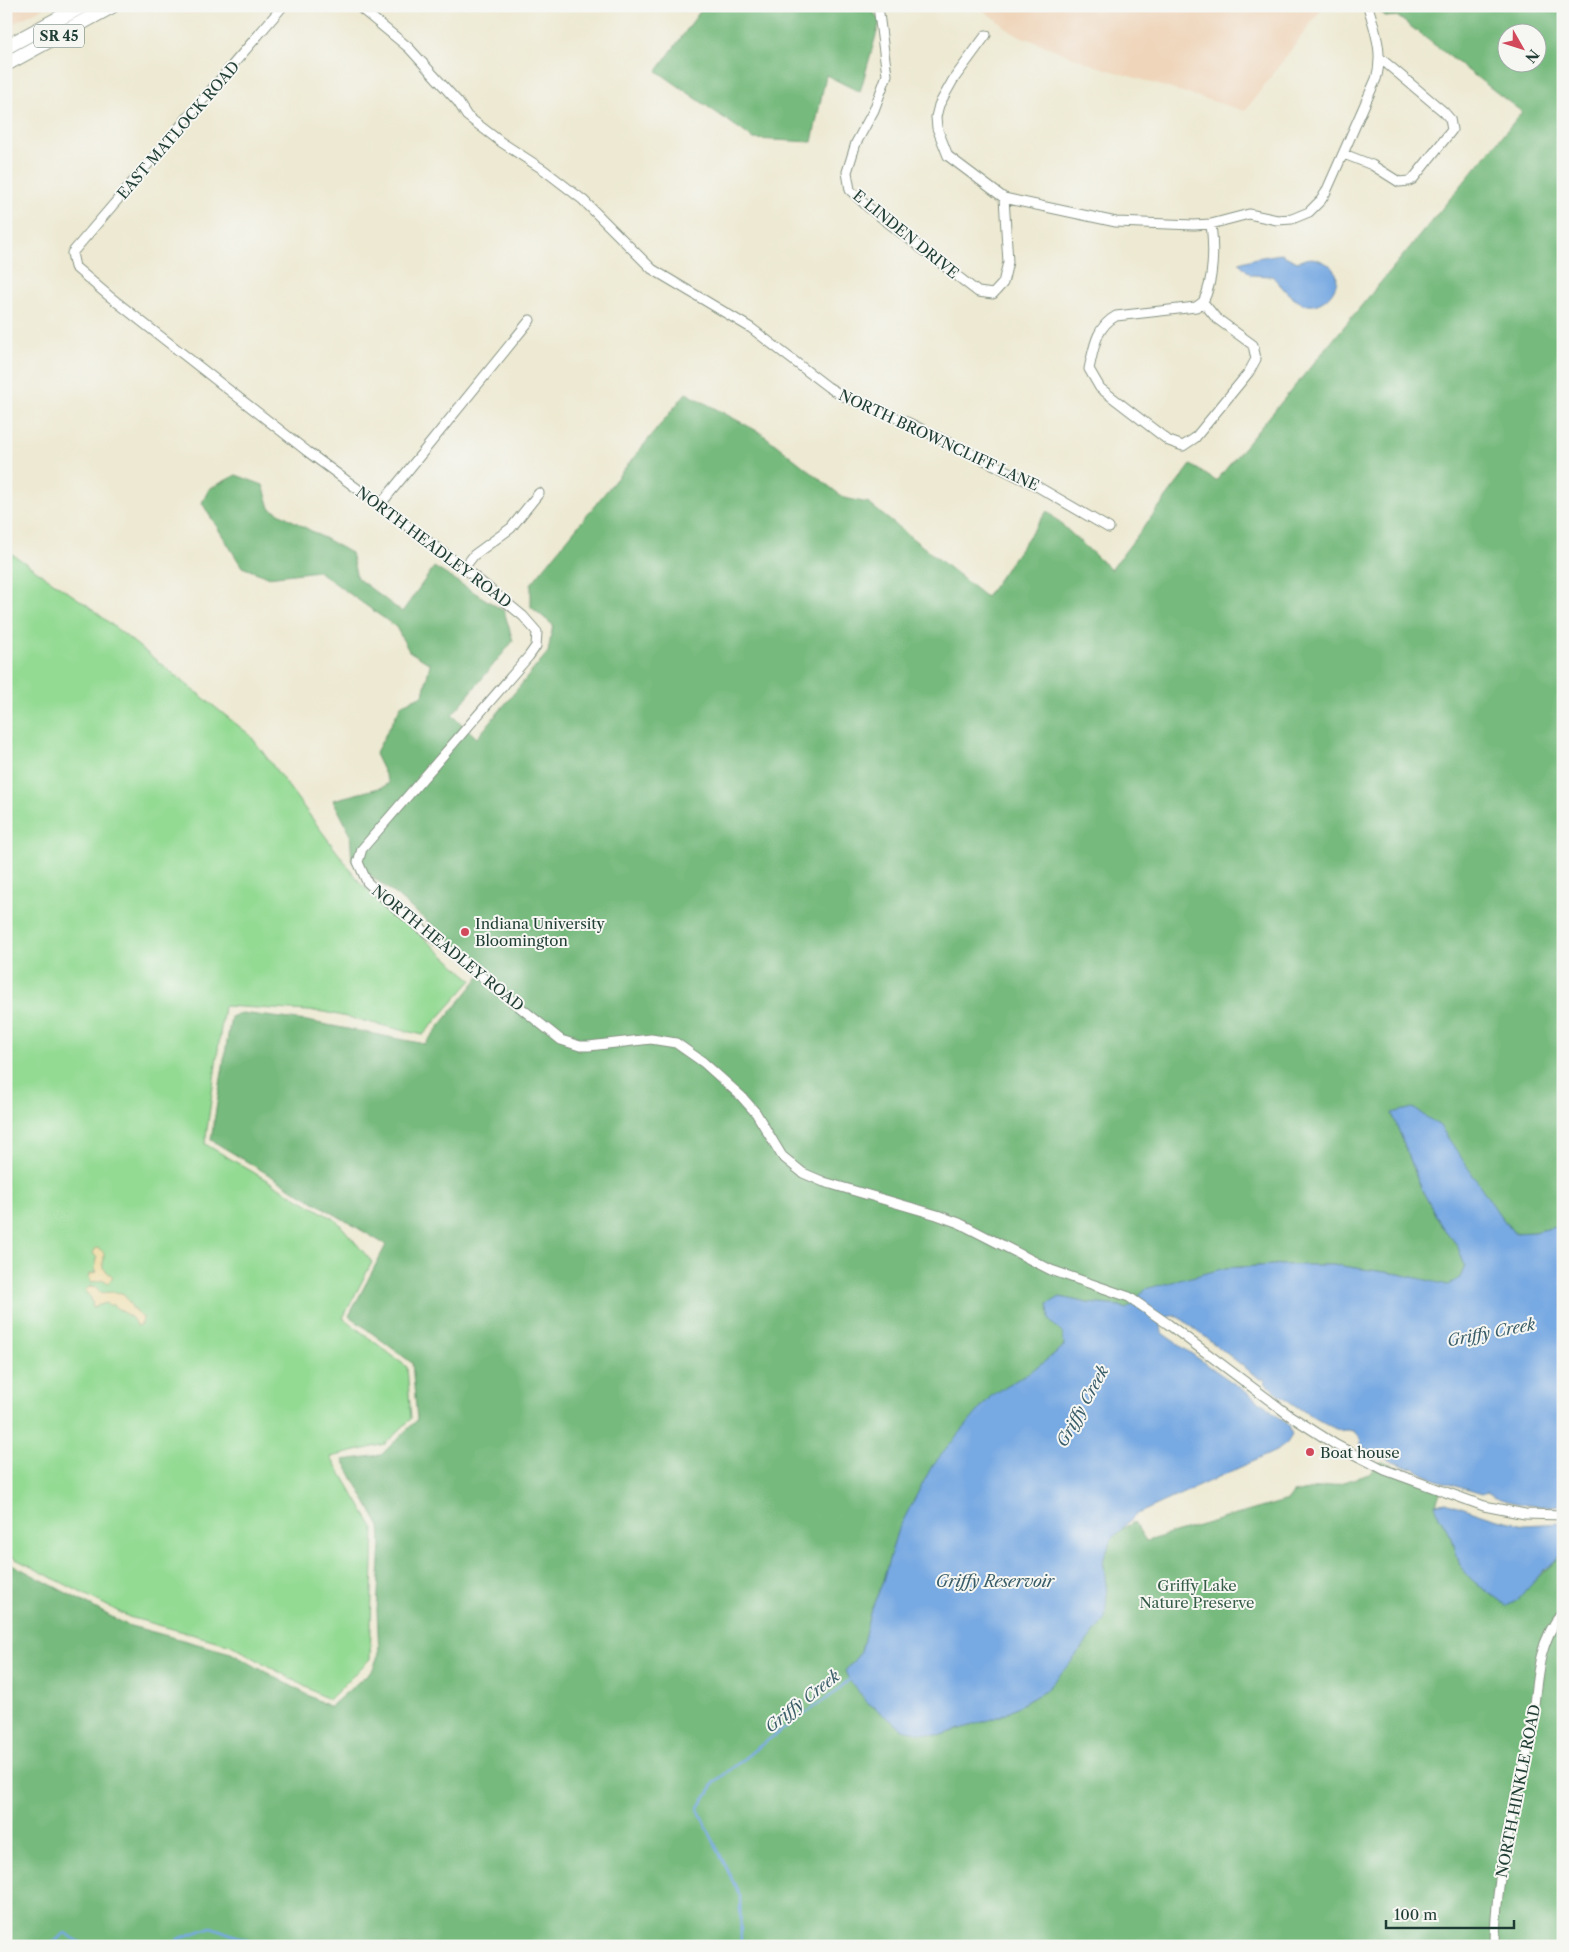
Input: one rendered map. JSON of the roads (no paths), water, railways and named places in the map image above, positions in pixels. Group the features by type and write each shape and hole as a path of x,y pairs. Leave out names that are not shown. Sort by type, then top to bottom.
{"highway":[{"name":"SR 45","path":"6,47 82,6"},
{"name":"SR 45","path":"6,64 112,6"}],"street":[{"name":"EAST MATLOCK ROAD","path":"72,253 283,6"},
{"name":"NORTH BROWNCLIFF LANE","path":"358,6 409,48 458,102 467,116 500,142 544,170 583,200 652,269 744,323 828,387 843,396 907,422 1033,484 1109,528"},
{"name":"E LINDEN DRIVE","path":"878,6 887,75 874,110 856,143 847,172 850,190 869,208 978,292 994,294 1003,284 1008,262 1004,198"},
{"path":"986,35 962,66 944,94 936,117 937,128 948,156 1004,198 1116,222 1212,224 1249,214 1277,220 1300,217 1315,207 1321,200 1344,154 1376,79 1380,58 1378,40 1368,6"},
{"path":"1344,154 1381,170 1399,182 1409,181 1452,130 1450,119 1444,112 1380,58"},
{"path":"1203,302 1216,318 1252,345 1256,359 1249,372 1195,438 1183,446 1169,441 1100,388 1089,369 1094,346 1108,320 1116,316 1196,306 1203,302 1207,295 1213,250 1212,224"},
{"name":"NORTH HEADLEY ROAD","path":"72,253 75,267 109,296 308,452 464,568 531,623 537,632 536,646 529,656 362,848 358,862 367,882 392,905 561,1040 580,1046 589,1046 651,1039 672,1041 686,1049 741,1096 756,1113 782,1156 803,1172 824,1182 944,1218 995,1241 1050,1270 1129,1297 1289,1415 1356,1456 1394,1473 1484,1506 1525,1514 1563,1515"},
{"path":"380,505 530,320"},
{"path":"464,568 474,555 511,528 539,493"},
{"name":"NORTH HINKLE ROAD","path":"1494,1946 1504,1850 1530,1739 1541,1656 1549,1632 1563,1612"}],"water":[{"path":"1281,254 1297,262 1313,258 1331,266 1336,274 1337,281 1330,295 1318,304 1304,304 1291,296 1272,276 1251,275 1239,263"},
{"name":"Griffy Reservoir","path":"1413,1108 1440,1126 1499,1214 1514,1233 1535,1232 1563,1225 1563,1504 1535,1506 1513,1502 1487,1492 1482,1494 1446,1483 1427,1476 1414,1467 1409,1468 1388,1460 1361,1446 1360,1438 1355,1432 1336,1429 1283,1397 1266,1384 1265,1379 1260,1379 1174,1315 1168,1317 1161,1326 1162,1333 1266,1406 1289,1426 1292,1435 1287,1443 1278,1450 1135,1515 1112,1539 1103,1560 1107,1594 1105,1619 1068,1666 1045,1691 1001,1716 939,1736 902,1729 867,1702 849,1680 845,1671 861,1652 870,1613 882,1584 897,1532 932,1466 991,1396 1039,1366 1064,1346 1063,1334 1049,1320 1048,1304 1060,1297 1087,1303 1120,1306 1126,1309 1131,1306 1145,1289 1226,1268 1274,1265 1334,1265 1399,1274 1448,1285 1460,1278 1465,1266 1457,1245 1441,1225 1422,1190 1392,1113"},
{"path":"1446,1502 1494,1518 1524,1525 1563,1523 1563,1554 1544,1570 1517,1601 1507,1606 1472,1580 1460,1566 1452,1538 1439,1516 1435,1504"}],"waterway":[{"name":"Griffy Creek","path":"741,1946 740,1896 698,1809 715,1782 757,1748 833,1694 850,1679"},
{"path":"173,1946 178,1939 211,1927 259,1946"},
{"path":"49,1946 65,1933 86,1946"},
{"path":"284,1946 337,1940 366,1946"}],"place":[{"name":"Indiana University Bloomington","path":"465,932"},
{"name":"Boat house","path":"1310,1452"}],"park label":[{"name":"Griffy Lake Nature Preserve","path":"1197,1594"}]}
